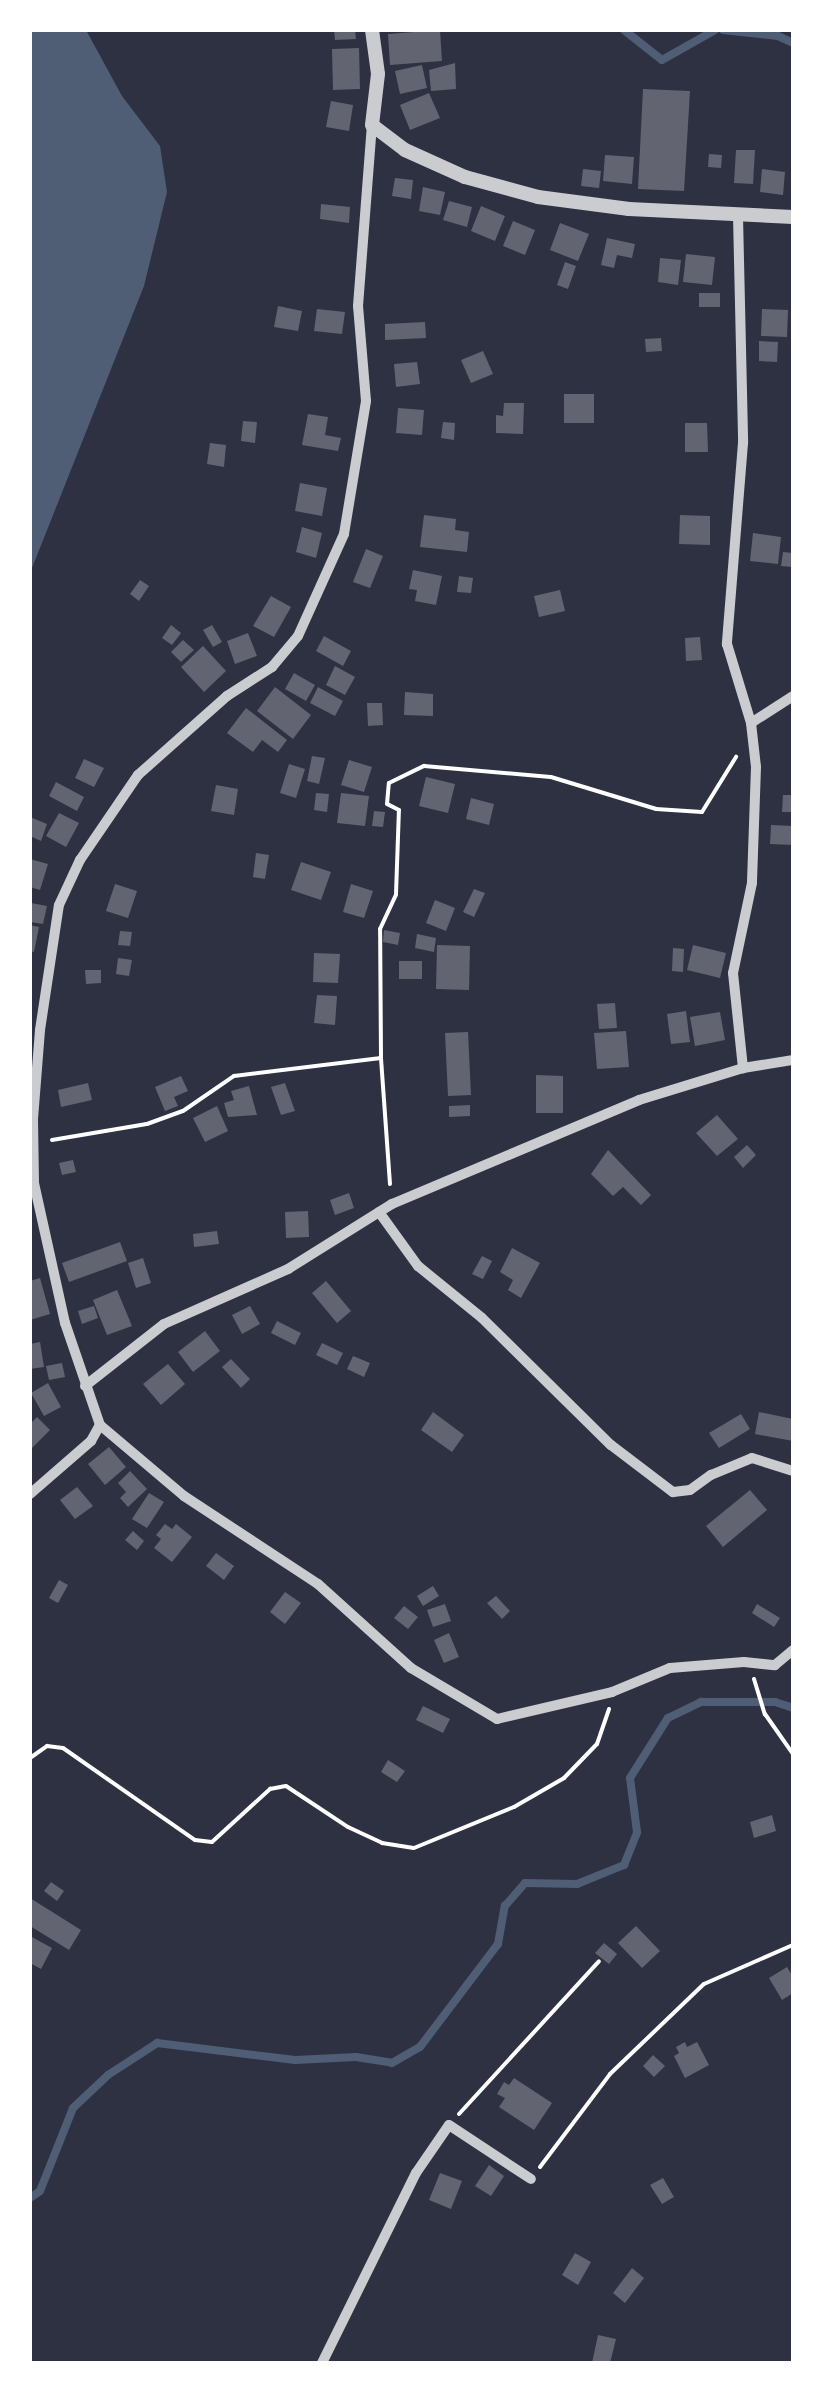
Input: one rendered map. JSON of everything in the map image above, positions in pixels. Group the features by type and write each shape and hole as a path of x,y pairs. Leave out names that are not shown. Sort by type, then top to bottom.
{"street":[{"path":"372,30 378,74 358,306 366,400 344,534 298,636 272,667 227,696 138,775 80,860 59,905 40,1030 32,1144 45,1241 85,1386 100,1425 184,1496 318,1584 411,1668 497,1718 612,1692 670,1668 744,1662 776,1665 793,1650"},
{"path":"372,125 405,150 465,178 538,197 738,216 793,216"},
{"path":"738,216 743,443 727,644 751,723 756,767 752,882 733,973 744,1068"},
{"path":"751,723 793,696"},
{"path":"85,1386 164,1324 288,1270 392,1204 639,1100 744,1068 793,1060"},
{"path":"378,1212 418,1266 482,1318 611,1445 673,1492 690,1490 711,1475 752,1458 793,1471"},
{"path":"30,1494 91,1440 100,1425"},
{"path":"322,2363 416,2173 449,2125 530,2179"}],"path":[{"path":"392,1204 381,1058 380,929 396,894 399,810 386,804 389,783 424,766 550,777 656,809 702,812 726,780 751,723"},
{"path":"32,1144 147,1124 183,1111 234,1076 381,1058"},
{"path":"758,1688 765,1714 793,1754"},
{"path":"30,1758 47,1746 63,1748 196,1840 212,1842 270,1789 286,1786 348,1827 382,1842 414,1848 514,1807 564,1778 597,1744 612,1692"},
{"path":"530,2179 610,2074 704,1984 793,1945"},
{"path":"449,2125 600,1961"}],"water":[{"path":"30,30 86,30 122,96 160,146 167,192 144,286 30,573"}],"building":[{"path":"334,30 355,30 356,39 335,40"},
{"path":"440,30 442,61 390,65 388,34"},
{"path":"359,48 360,89 333,90 332,49"},
{"path":"455,63 456,89 431,91 429,70"},
{"path":"422,65 427,88 400,94 395,71"},
{"path":"643,89 690,91 684,191 638,189"},
{"path":"429,93 440,118 410,130 400,105"},
{"path":"331,101 353,105 349,131 326,127"},
{"path":"736,150 755,150 753,184 734,183"},
{"path":"709,154 722,155 721,168 708,167"},
{"path":"605,155 634,157 632,184 603,181"},
{"path":"583,169 601,171 599,188 581,186"},
{"path":"762,169 785,172 783,195 760,192"},
{"path":"395,178 413,180 411,199 392,196"},
{"path":"423,187 445,192 440,215 419,211"},
{"path":"449,201 472,207 467,227 443,220"},
{"path":"321,204 350,207 349,223 320,219"},
{"path":"481,206 505,216 495,241 471,231"},
{"path":"513,221 535,230 525,255 503,246"},
{"path":"560,223 589,234 578,261 550,250"},
{"path":"607,238 635,244 632,258 617,255 614,268 601,265"},
{"path":"686,254 715,257 712,285 683,282"},
{"path":"660,258 681,260 678,285 658,282"},
{"path":"565,262 576,266 568,289 557,285"},
{"path":"699,293 720,293 720,307 699,307"},
{"path":"278,306 302,311 298,331 274,327"},
{"path":"317,309 345,312 342,334 314,331"},
{"path":"762,309 788,310 787,337 761,336"},
{"path":"425,322 426,338 385,340 385,324"},
{"path":"661,338 662,351 646,352 645,339"},
{"path":"759,341 778,342 777,362 759,361"},
{"path":"483,351 493,374 471,383 461,360"},
{"path":"417,362 420,384 396,387 394,364"},
{"path":"564,394 594,394 594,423 564,423"},
{"path":"504,403 524,403 523,434 496,433 496,415 503,416"},
{"path":"398,408 424,410 422,435 396,433"},
{"path":"308,414 328,417 325,435 341,438 338,451 302,445"},
{"path":"243,421 257,422 255,443 241,441"},
{"path":"443,422 455,423 454,440 441,438"},
{"path":"685,423 707,423 708,452 685,452"},
{"path":"210,443 226,445 224,467 207,464"},
{"path":"300,483 327,488 322,516 295,511"},
{"path":"424,515 456,519 455,530 469,532 467,552 420,547"},
{"path":"680,515 710,516 710,545 679,544"},
{"path":"302,527 322,533 316,558 296,552"},
{"path":"753,533 781,537 778,564 750,561"},
{"path":"366,549 383,556 370,588 353,582"},
{"path":"783,552 793,553 793,567 781,566"},
{"path":"413,570 442,576 436,605 415,601 417,590 409,589"},
{"path":"459,576 473,578 471,593 457,592"},
{"path":"140,580 149,586 139,601 130,594"},
{"path":"560,590 565,611 539,617 534,596"},
{"path":"271,596 291,607 274,637 253,626"},
{"path":"171,625 181,633 172,645 162,638"},
{"path":"212,625 222,642 213,647 203,630"},
{"path":"248,633 257,656 235,664 227,641"},
{"path":"324,636 351,651 343,666 316,651"},
{"path":"700,637 702,660 686,661 685,638"},
{"path":"183,640 194,650 181,662 171,652"},
{"path":"203,646 226,671 204,692 181,667"},
{"path":"335,666 355,677 345,695 326,685"},
{"path":"294,673 315,685 306,701 285,689"},
{"path":"275,687 311,715 293,739 257,711"},
{"path":"318,687 343,701 335,716 310,703"},
{"path":"405,692 433,694 433,716 404,715"},
{"path":"367,703 382,703 383,725 368,726"},
{"path":"246,708 287,740 278,752 262,740 253,752 227,733"},
{"path":"312,756 325,758 319,784 307,781"},
{"path":"84,759 104,768 94,787 75,778"},
{"path":"349,760 372,767 364,792 341,785"},
{"path":"289,764 305,769 296,798 280,793"},
{"path":"426,777 455,784 448,813 419,806"},
{"path":"56,782 84,797 77,811 49,796"},
{"path":"216,785 238,789 234,815 211,811"},
{"path":"316,793 329,794 327,812 314,810"},
{"path":"341,793 369,796 365,826 337,823"},
{"path":"783,795 793,795 793,812 782,812"},
{"path":"471,798 494,804 489,825 466,819"},
{"path":"374,811 385,812 383,827 372,826"},
{"path":"59,813 79,823 66,847 46,836"},
{"path":"30,817 47,824 41,841 30,836"},
{"path":"771,825 793,826 793,845 770,844"},
{"path":"256,853 269,855 265,879 253,877"},
{"path":"30,859 48,864 40,890 30,887"},
{"path":"301,862 331,872 321,900 291,890"},
{"path":"115,884 137,891 128,918 106,911"},
{"path":"351,884 373,891 364,918 343,912"},
{"path":"474,889 485,893 474,917 463,912"},
{"path":"435,900 455,908 446,931 426,923"},
{"path":"31,903 47,906 43,924 30,922"},
{"path":"30,925 39,927 34,952 30,951"},
{"path":"384,930 400,933 398,945 383,942"},
{"path":"120,931 132,932 130,946 118,945"},
{"path":"417,934 436,938 434,952 415,948"},
{"path":"437,945 470,946 469,990 436,989"},
{"path":"693,945 726,953 720,978 687,970"},
{"path":"673,948 684,949 683,972 672,971"},
{"path":"314,953 340,954 338,983 313,982"},
{"path":"118,958 132,960 129,976 116,974"},
{"path":"399,961 422,961 422,979 399,979"},
{"path":"85,970 101,970 101,983 86,984"},
{"path":"317,995 337,996 335,1025 314,1023"},
{"path":"615,1003 617,1028 599,1029 597,1004"},
{"path":"686,1011 690,1042 671,1044 667,1014"},
{"path":"720,1012 725,1040 695,1046 690,1017"},
{"path":"626,1031 629,1067 597,1069 594,1033"},
{"path":"468,1032 471,1095 448,1096 445,1033"},
{"path":"536,1075 563,1076 563,1113 536,1113"},
{"path":"181,1076 188,1091 174,1097 178,1106 165,1111 155,1087"},
{"path":"88,1083 92,1100 61,1107 58,1090"},
{"path":"285,1083 295,1111 281,1115 271,1087"},
{"path":"249,1086 257,1115 228,1117 224,1103 234,1100 231,1091"},
{"path":"470,1105 470,1116 449,1117 449,1106"},
{"path":"217,1106 228,1131 205,1142 193,1118"},
{"path":"717,1115 738,1139 717,1156 696,1133"},
{"path":"747,1145 756,1155 743,1168 734,1157"},
{"path":"608,1150 651,1195 641,1205 623,1187 613,1196 591,1174"},
{"path":"73,1160 76,1172 62,1175 59,1163"},
{"path":"349,1193 354,1208 335,1215 330,1200"},
{"path":"308,1211 309,1237 286,1238 285,1212"},
{"path":"217,1231 219,1244 194,1247 193,1234"},
{"path":"120,1242 127,1261 69,1282 62,1263"},
{"path":"512,1248 540,1263 521,1298 508,1290 513,1280 500,1272"},
{"path":"482,1256 492,1261 483,1279 472,1274"},
{"path":"143,1258 151,1283 136,1288 128,1263"},
{"path":"40,1278 50,1314 30,1320 30,1281"},
{"path":"326,1281 351,1311 337,1323 312,1293"},
{"path":"117,1290 132,1326 107,1335 93,1300"},
{"path":"94,1306 98,1318 82,1324 78,1311"},
{"path":"250,1306 260,1324 242,1334 232,1315"},
{"path":"277,1321 301,1333 295,1345 271,1333"},
{"path":"205,1331 220,1351 193,1372 178,1352"},
{"path":"40,1342 44,1367 30,1369 30,1344"},
{"path":"322,1343 343,1353 337,1365 316,1355"},
{"path":"353,1356 370,1363 364,1377 347,1369"},
{"path":"231,1359 250,1379 241,1388 222,1367"},
{"path":"62,1363 65,1377 49,1380 46,1366"},
{"path":"168,1364 185,1384 161,1405 143,1384"},
{"path":"48,1383 61,1407 44,1416 31,1393"},
{"path":"433,1412 464,1435 452,1452 421,1430"},
{"path":"759,1412 793,1419 793,1441 755,1434"},
{"path":"741,1414 750,1429 719,1448 709,1433"},
{"path":"37,1417 50,1430 30,1450 30,1424"},
{"path":"109,1447 126,1467 105,1485 88,1464"},
{"path":"130,1471 147,1489 128,1507 120,1498 126,1492 118,1483"},
{"path":"77,1487 93,1506 75,1519 60,1500"},
{"path":"750,1490 767,1510 723,1547 706,1526"},
{"path":"149,1493 164,1502 147,1528 132,1519"},
{"path":"165,1524 172,1529 176,1524 192,1537 172,1562 154,1548 161,1539 156,1535"},
{"path":"133,1531 144,1541 137,1550 125,1540"},
{"path":"216,1553 234,1566 224,1580 206,1566"},
{"path":"59,1580 68,1585 58,1603 49,1598"},
{"path":"433,1586 439,1596 423,1606 417,1596"},
{"path":"285,1592 301,1603 285,1624 270,1612"},
{"path":"496,1596 510,1611 502,1619 487,1603"},
{"path":"445,1604 451,1621 433,1627 427,1610"},
{"path":"757,1604 780,1618 774,1627 752,1613"},
{"path":"404,1606 418,1617 408,1629 394,1618"},
{"path":"449,1633 459,1657 444,1663 434,1640"},
{"path":"423,1706 450,1719 443,1733 416,1720"},
{"path":"388,1760 405,1771 397,1782 381,1772"},
{"path":"772,1815 776,1831 754,1838 750,1822"},
{"path":"51,1882 64,1891 57,1901 44,1891"},
{"path":"30,1898 81,1930 69,1950 30,1926"},
{"path":"636,1926 660,1951 642,1968 618,1943"},
{"path":"30,1936 52,1948 41,1969 30,1963"},
{"path":"604,1943 617,1954 609,1964 595,1953"},
{"path":"787,1967 793,1977 793,1993 782,2000 769,1978"},
{"path":"685,2042 687,2047 697,2042 709,2065 685,2078 674,2056 679,2053 676,2047"},
{"path":"653,2055 665,2066 654,2077 643,2066"},
{"path":"514,2078 552,2103 534,2130 499,2107 505,2098 497,2094 504,2082 509,2085"},
{"path":"489,2165 504,2176 491,2196 475,2186"},
{"path":"440,2173 462,2181 451,2209 429,2200"},
{"path":"663,2178 674,2197 662,2204 650,2185"},
{"path":"575,2253 591,2262 578,2285 562,2275"},
{"path":"632,2268 644,2278 625,2303 613,2293"},
{"path":"598,2335 616,2339 610,2363 592,2363"}],"waterway":[{"path":"624,30 662,60 715,30"},
{"path":"723,30 778,36 793,43"},
{"path":"30,2198 40,2191 73,2108 108,2075 157,2043 295,2060 356,2057 392,2063 420,2047 498,1944 505,1906 525,1883 577,1884 624,1865 637,1832 630,1778 668,1718 701,1702 775,1702 793,1708"}]}
